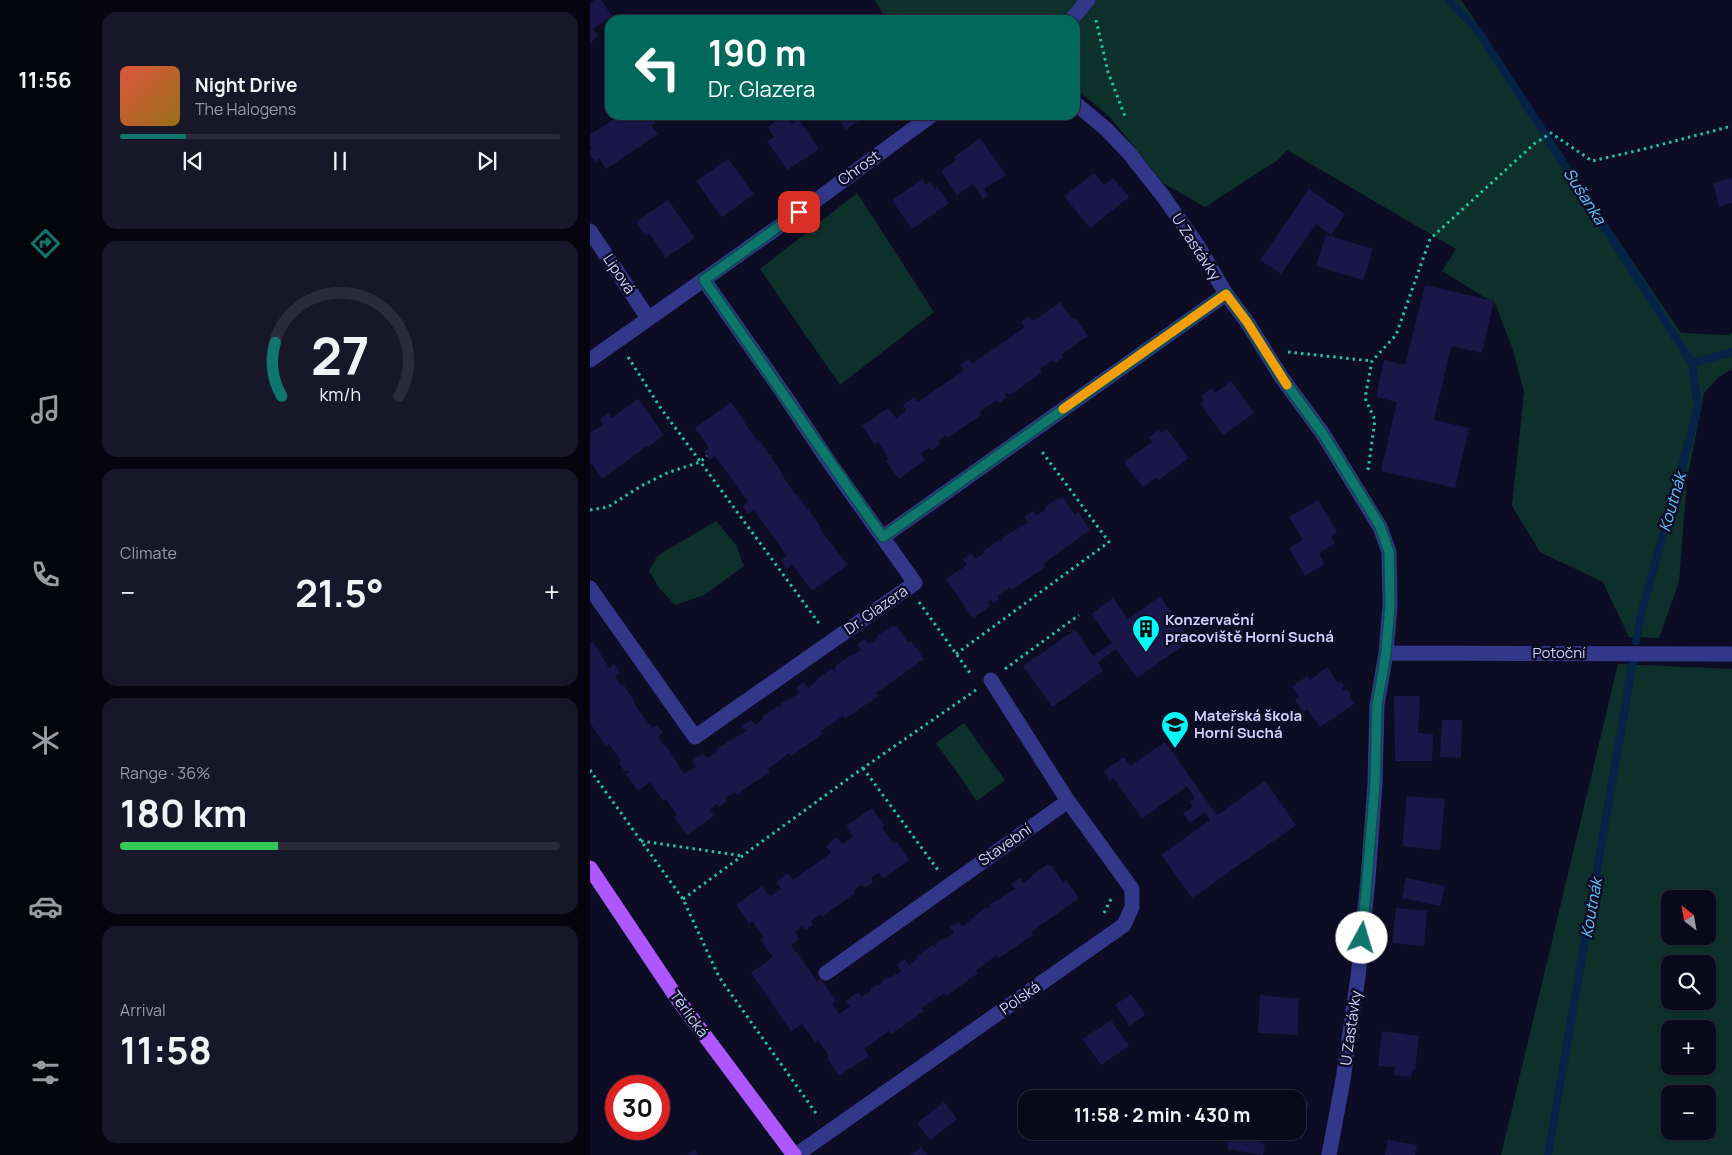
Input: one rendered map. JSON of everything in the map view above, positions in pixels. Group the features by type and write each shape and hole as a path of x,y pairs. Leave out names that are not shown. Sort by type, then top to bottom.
{"main road":[{"name":"Těrlická","path":"590,868 679,1001 795,1155"}],"street":[{"path":"1075,15 1088,0"},
{"name":"U Zastávky","path":"1080,107 1106,129 1129,153 1163,196 1198,246 1226,294 1247,322 1282,378 1323,434 1380,526 1389,552 1390,604 1386,653 1377,705 1374,793 1368,879 1359,968 1343,1080 1329,1155"},
{"name":"Chrost","path":"590,360 925,120"},
{"name":"Lipová","path":"590,231 648,318"},
{"path":"704,280 883,537 1226,294"},
{"name":"Dr. Glazera","path":"590,588 695,737 915,583 883,537"},
{"name":"Potoční","path":"1386,653 1732,654"},
{"path":"986,683 1068,800"},
{"name":"Stavební","path":"826,972 1068,800"},
{"name":"Polská","path":"795,1155 1124,925 1132,907 1132,889 1068,800"}],"path":[{"path":"1095,18 1108,72 1128,125"},
{"path":"1364,500 1375,420 1365,398 1372,361 1396,336 1430,239 1534,144 1551,133 1592,161 1732,126"},
{"path":"616,340 660,407 832,641"},
{"path":"1265,350 1372,361"},
{"path":"956,654 1109,542 1029,434"},
{"path":"590,510 608,507 667,473 700,462 707,456"},
{"path":"908,588 956,654 986,683"},
{"path":"683,900 863,768 986,683 1079,615"},
{"path":"863,768 949,885"},
{"path":"640,840 744,856"}],"green space":[{"path":"875,0 1461,0 1681,333 1728,335 1732,333 1732,369 1719,377 1704,393 1687,480 1679,582 1659,638 1629,637 1603,582 1540,552 1512,506 1524,392 1512,347 1494,301 1489,300 1442,271 1456,249 1287,150 1278,160 1205,207 1163,183 1110,117 1080,92 1080,15 884,15"},
{"path":"857,193 934,312 840,385 760,269"},
{"path":"716,521 736,545 744,566 704,595 675,605 660,589 649,571 657,556"},
{"path":"1618,664 1732,669 1732,1155 1501,1155"},
{"path":"964,723 1005,780 977,801 936,743"}],"building":[{"path":"595,0 601,0 611,15 605,15 605,21 593,29 598,36 590,43 590,3"},
{"path":"612,120 654,120 656,123 651,125 658,134 606,169 599,158 595,162 590,155 590,149 592,148 590,145 590,135"},
{"path":"778,120 789,120 792,124 799,120 819,149 787,170 767,141 774,137 768,127"},
{"path":"839,120 860,120 846,130"},
{"path":"980,138 1006,175 984,189 988,195 983,199 973,184 957,195 941,171 956,160 954,157"},
{"path":"728,159 754,194 722,217 696,181"},
{"path":"1094,173 1104,185 1113,178 1129,197 1090,228 1064,196"},
{"path":"1732,178 1732,203 1719,207 1713,183"},
{"path":"922,179 926,185 930,182 935,189 937,187 949,203 912,229 892,200"},
{"path":"1309,189 1345,214 1331,235 1316,224 1281,274 1260,260"},
{"path":"668,200 695,238 666,258 650,234 646,236 636,222"},
{"path":"1326,235 1373,249 1363,280 1316,266"},
{"path":"1425,285 1494,301 1482,353 1451,346 1434,420 1469,428 1455,488 1381,471 1397,402 1376,397 1384,360 1405,365"},
{"path":"1060,302 1072,319 1075,318 1088,336 1062,354 1063,357 1055,363 1053,360 1040,369 1042,372 1010,395 1007,392 1005,394 1007,397 999,403 997,400 979,412 981,415 948,438 946,435 938,441 940,444 931,450 929,448 921,453 925,460 899,479 886,461 889,459 878,442 875,445 862,426 888,408 896,418 906,411 903,405 914,397 918,402 964,370 960,365 968,359 972,364 1025,327 1021,322 1029,316 1033,321"},
{"path":"1231,381 1254,413 1223,435 1200,403 1204,400 1201,396 1211,388 1215,393"},
{"path":"638,399 664,435 602,479 592,464 590,464 590,433 603,424 600,419 608,413 612,418"},
{"path":"731,402 757,441 759,440 770,456 771,454 773,456 771,457 781,474 808,510 811,510 809,511 821,527 819,528 848,565 812,591 792,564 787,569 781,560 787,556 754,510 748,514 743,506 748,502 715,456 710,460 704,452 709,448 695,428"},
{"path":"1167,429 1189,458 1159,480 1157,477 1143,487 1124,462 1152,442 1149,437 1159,430 1161,433"},
{"path":"1060,497 1061,499 1063,497 1075,515 1078,512 1090,530 1043,564 1045,567 1012,590 1010,587 997,596 999,599 993,603 991,600 988,602 990,606 973,618 946,579 967,565 963,559 971,553 975,559 984,553 983,551 1028,522 1024,517 1033,511 1036,516"},
{"path":"1318,500 1337,532 1331,536 1335,543 1319,554 1325,564 1305,576 1289,548 1303,540 1289,517"},
{"name":"Konzervační pracoviště Horní Suchá","path":"1160,596 1191,640 1137,678 1116,649 1098,662 1103,671 1052,707 1023,666 1075,630 1093,656 1112,643 1091,614 1113,598 1128,619"},
{"path":"893,625 894,627 896,626 908,643 911,641 924,659 876,693 878,696 845,719 843,716 821,731 823,734 791,756 789,753 768,769 770,772 737,795 735,792 725,798 727,801 719,807 717,804 709,810 714,816 687,835 674,817 677,815 666,799 663,801 650,782 638,791 626,774 629,772 627,770 625,772 619,763 621,761 609,744 606,746 590,723 590,642 593,642 609,668 614,664 620,673 615,677 621,685 623,684 652,728 657,725 663,733 658,737 664,746 666,745 684,774 696,767 692,761 703,753 707,758 717,752 716,750 725,744 727,745 726,743 746,731 742,726 751,720 755,725 763,719 762,717 778,706 779,708 780,704 800,693 796,688 804,682 808,688 832,668 833,670 836,668 835,666 861,650 857,645 865,639 869,644"},
{"path":"1327,667 1338,683 1341,681 1345,686 1342,688 1344,691 1347,689 1351,695 1348,696 1354,704 1320,727 1307,709 1303,712 1295,700 1299,697 1292,687 1307,676 1310,680"},
{"path":"1394,696 1420,696 1418,733 1433,734 1432,761 1395,761"},
{"path":"1442,720 1462,720 1461,758 1440,757"},
{"path":"1165,742 1217,815 1265,781 1296,825 1192,898 1161,855 1210,820 1205,812 1190,823 1183,813 1193,807 1190,802 1195,798 1187,786 1142,819 1114,778 1110,781 1104,771 1124,757 1130,766"},
{"path":"1407,796 1445,799 1440,850 1402,846"},
{"path":"872,808 885,826 882,828 894,844 897,842 909,860 883,879 879,872 871,878 873,882 865,888 861,885 854,890 855,893 822,917 820,914 811,921 813,925 805,930 802,926 795,932 799,939 791,945 817,981 820,978 836,1000 832,1004 839,1014 850,1006 846,1001 858,992 862,997 871,991 870,989 878,984 879,986 889,976 890,978 901,971 897,965 905,959 909,965 932,945 936,946 935,944 943,938 944,940 954,933 950,927 959,922 962,927 986,907 987,909 990,907 989,905 1015,889 1011,884 1020,878 1024,883 1048,864 1049,866 1051,865 1063,882 1066,880 1079,898 1031,932 1033,935 999,958 997,955 976,970 978,973 946,996 944,993 922,1008 924,1011 906,1024 891,1034 889,1031 864,1049 869,1056 839,1076 818,1040 815,1042 802,1024 791,1031 751,973 773,957 760,939 764,937 752,921 749,923 736,905 762,886 770,896 781,889 776,882 788,873 793,880 831,853 826,846 837,837 842,844 853,837 846,826"},
{"path":"1406,878 1445,886 1440,906 1402,898"},
{"path":"1396,908 1427,911 1424,946 1392,943"},
{"path":"1131,994 1145,1015 1130,1026 1115,1005"},
{"path":"1260,995 1299,999 1297,1035 1258,1033"},
{"path":"1111,1020 1129,1046 1101,1065 1083,1039"},
{"path":"1382,1031 1419,1036 1415,1070 1412,1070 1411,1077 1394,1075 1395,1067 1378,1066"},
{"path":"944,1102 957,1119 930,1140 917,1123"},
{"path":"1306,1102 1309,1102 1306,1118"},
{"path":"1229,1140 1250,1140 1265,1143 1263,1155 1227,1149"},
{"path":"1388,1140 1417,1145 1415,1155 1385,1155"},
{"path":"921,1147 928,1155 911,1155"},
{"path":"694,1150 698,1155 687,1155"}],"waterway":[{"name":"Sušanka","path":"1449,0 1479,32 1692,363 1732,352"},
{"name":"Koutnák","path":"1636,641 1642,611 1698,407 1692,363"},
{"name":"Koutnák","path":"1548,1155 1633,661"}],"slow traffic":[{"path":"1063,409 1226,294 1247,322 1287,385"}],"place":[{"name":"Konzervační pracoviště Horní Suchá","path":"1146,653"},
{"name":"Mateřská škola Horní Suchá","path":"1175,749"}],"route":[{"path":"799,212 704,280 883,537 1226,294 1247,322 1282,378 1323,434 1380,526 1389,552 1390,604 1386,653 1377,705 1375,783 1362,938"}]}
